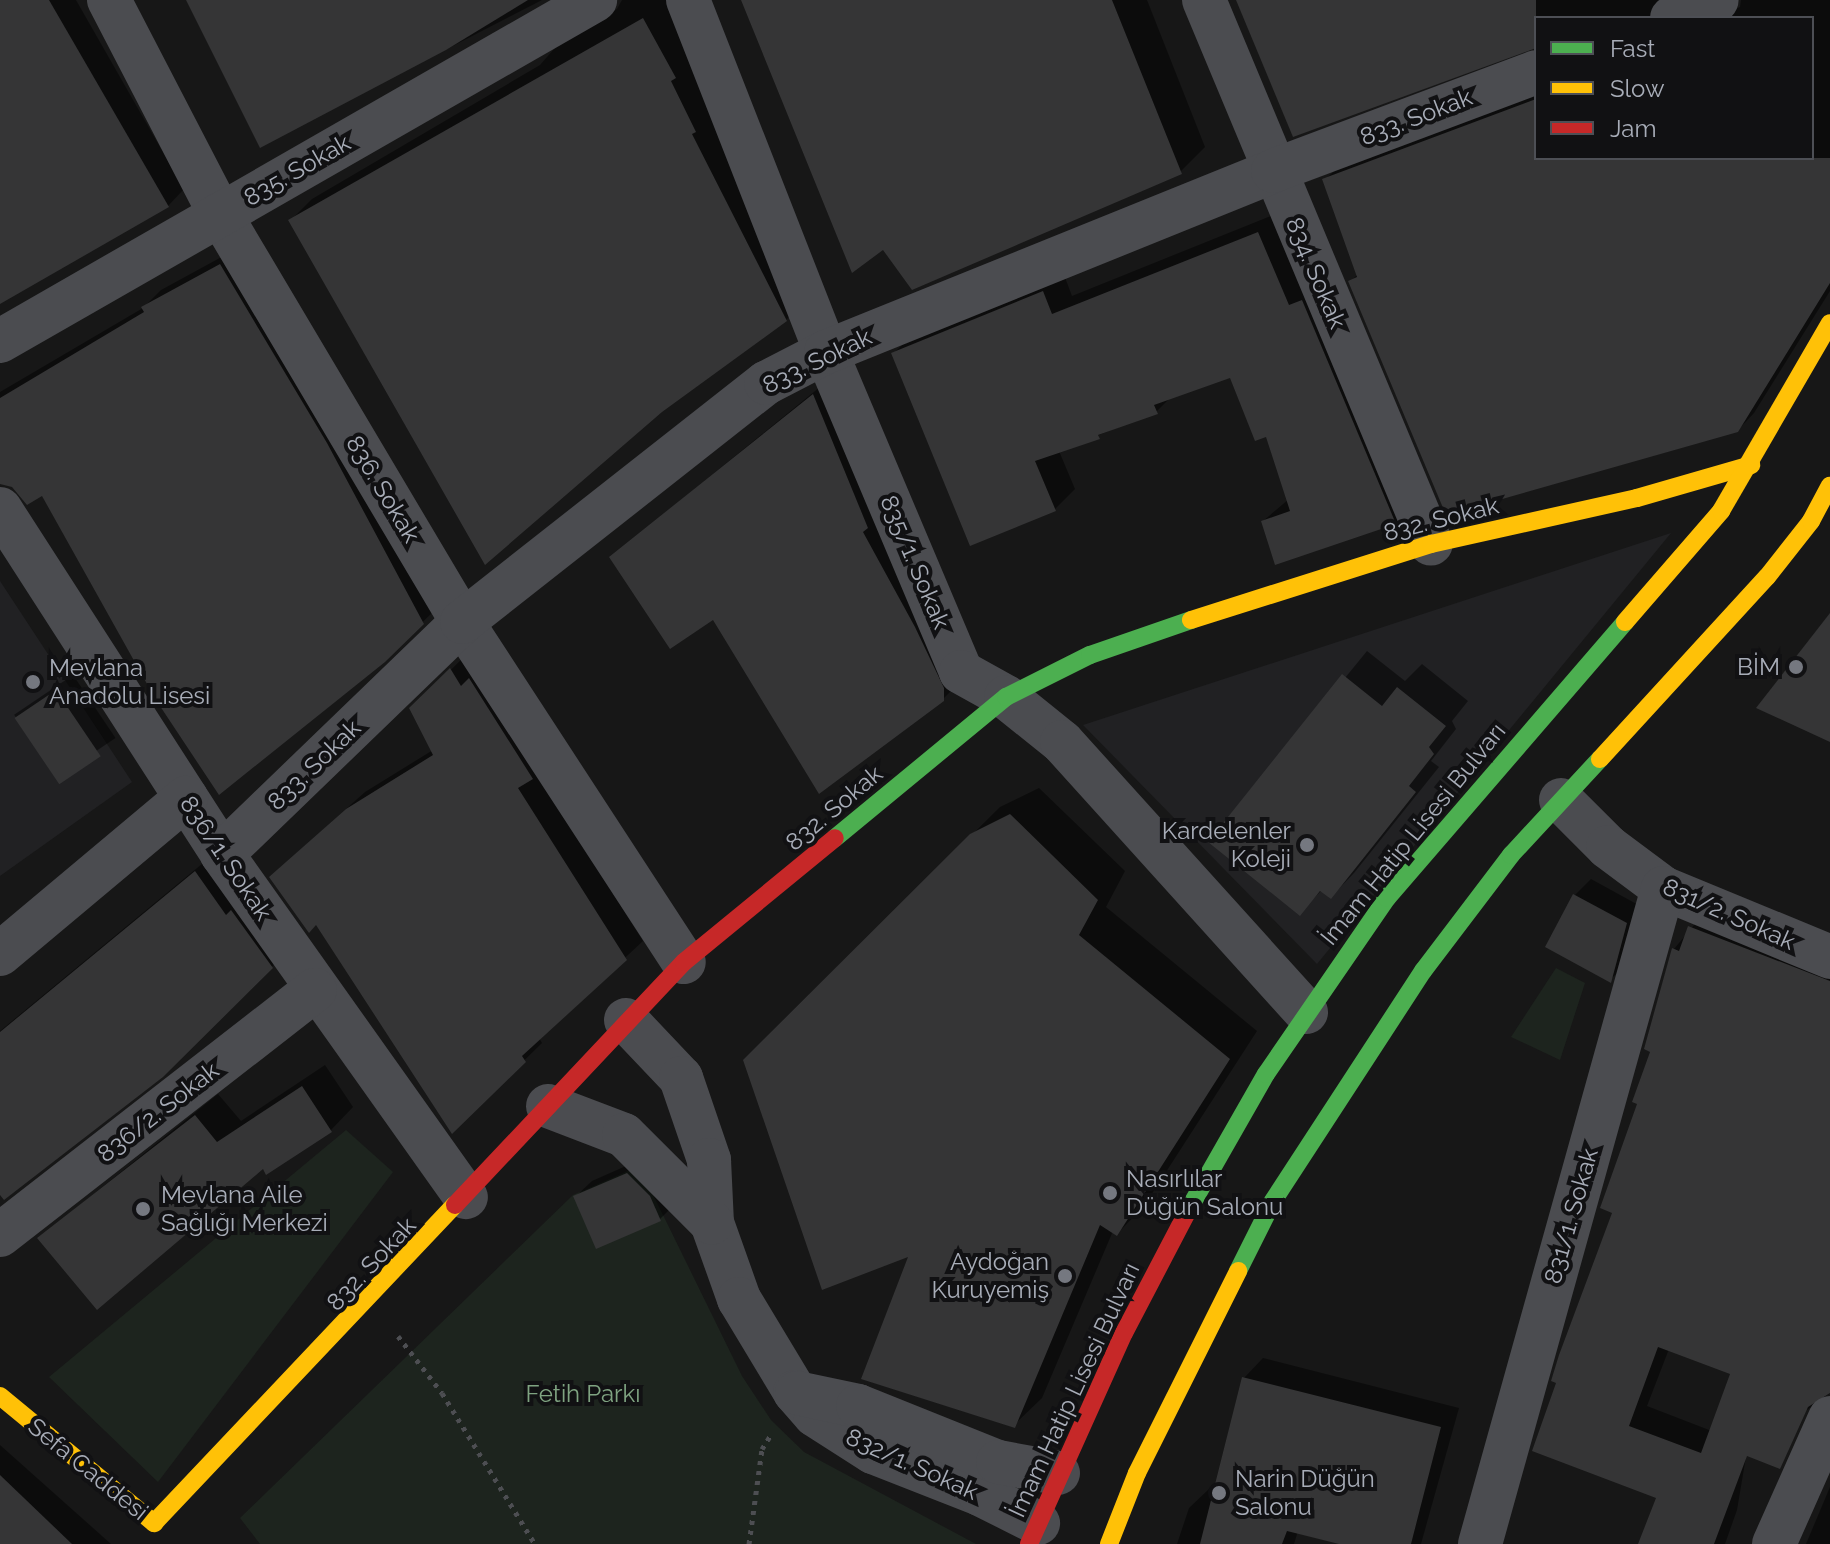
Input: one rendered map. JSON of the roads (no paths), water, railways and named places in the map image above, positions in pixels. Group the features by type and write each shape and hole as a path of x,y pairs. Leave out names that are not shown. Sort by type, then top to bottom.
{"main road":[{"name":"İmam Hatip Lisesi Bulvarı","path":"1034,1534 1069,1475 1226,1137 1306,1012 1387,898 1467,799 1672,571 1751,465 1830,323"},
{"name":"832. Sokak","path":"164,1534 371,1300 626,1020 684,962 1006,697 1090,655 1431,544 1637,498 1751,465"},
{"path":"1109,1544 1137,1473 1282,1187 1423,971 1511,855 1767,577 1811,521 1830,486"},
{"name":"Sefa Caddesi","path":"0,1396 164,1534"},
{"path":"1106,1477 1137,1473"}],"street":[{"name":"836. Sokak","path":"109,0 220,214 462,622 684,962"},
{"name":"835. Sokak","path":"0,341 595,0"},
{"name":"835/1. Sokak","path":"688,0 826,352 961,672 1006,697 1062,742 1306,1012"},
{"name":"834. Sokak","path":"1204,0 1431,544"},
{"path":"1677,16 1717,0"},
{"name":"833. Sokak","path":"222,854 462,622 766,383 826,352 1273,171 1534,73"},
{"name":"836/1. Sokak","path":"0,509 222,854 315,990 466,1197"},
{"path":"0,954 186,798"},
{"name":"831/2. Sokak","path":"1561,800 1608,847 1663,888 1830,957"},
{"name":"831/1. Sokak","path":"1480,1544 1663,888"},
{"name":"836/2. Sokak","path":"0,1235 315,990"},
{"name":"832/1. Sokak","path":"626,1020 681,1078 709,1160 712,1223 739,1299 795,1392 815,1415 873,1452 980,1494 1034,1534"},
{"name":"832/1. Sokak","path":"548,1106 624,1135 712,1223"},
{"name":"832/1. Sokak","path":"795,1392 858,1406 998,1462 1069,1475"},
{"path":"1774,1544 1830,1418"}],"place":[{"name":"BİM","path":"1796,667"},
{"name":"Mevlana Anadolu Lisesi","path":"33,682"},
{"name":"Kardelenler Koleji","path":"1307,845"},
{"name":"Nasırlılar Düğün Salonu","path":"1110,1193"},
{"name":"Mevlana Aile Sağlığı Merkezi","path":"143,1209"},
{"name":"Aydoğan Kuruyemiş","path":"1065,1276"},
{"name":"Narin Düğün Salonu","path":"1219,1493"}],"park label":[{"name":"Fetih Parkı","path":"583,1394"}]}
